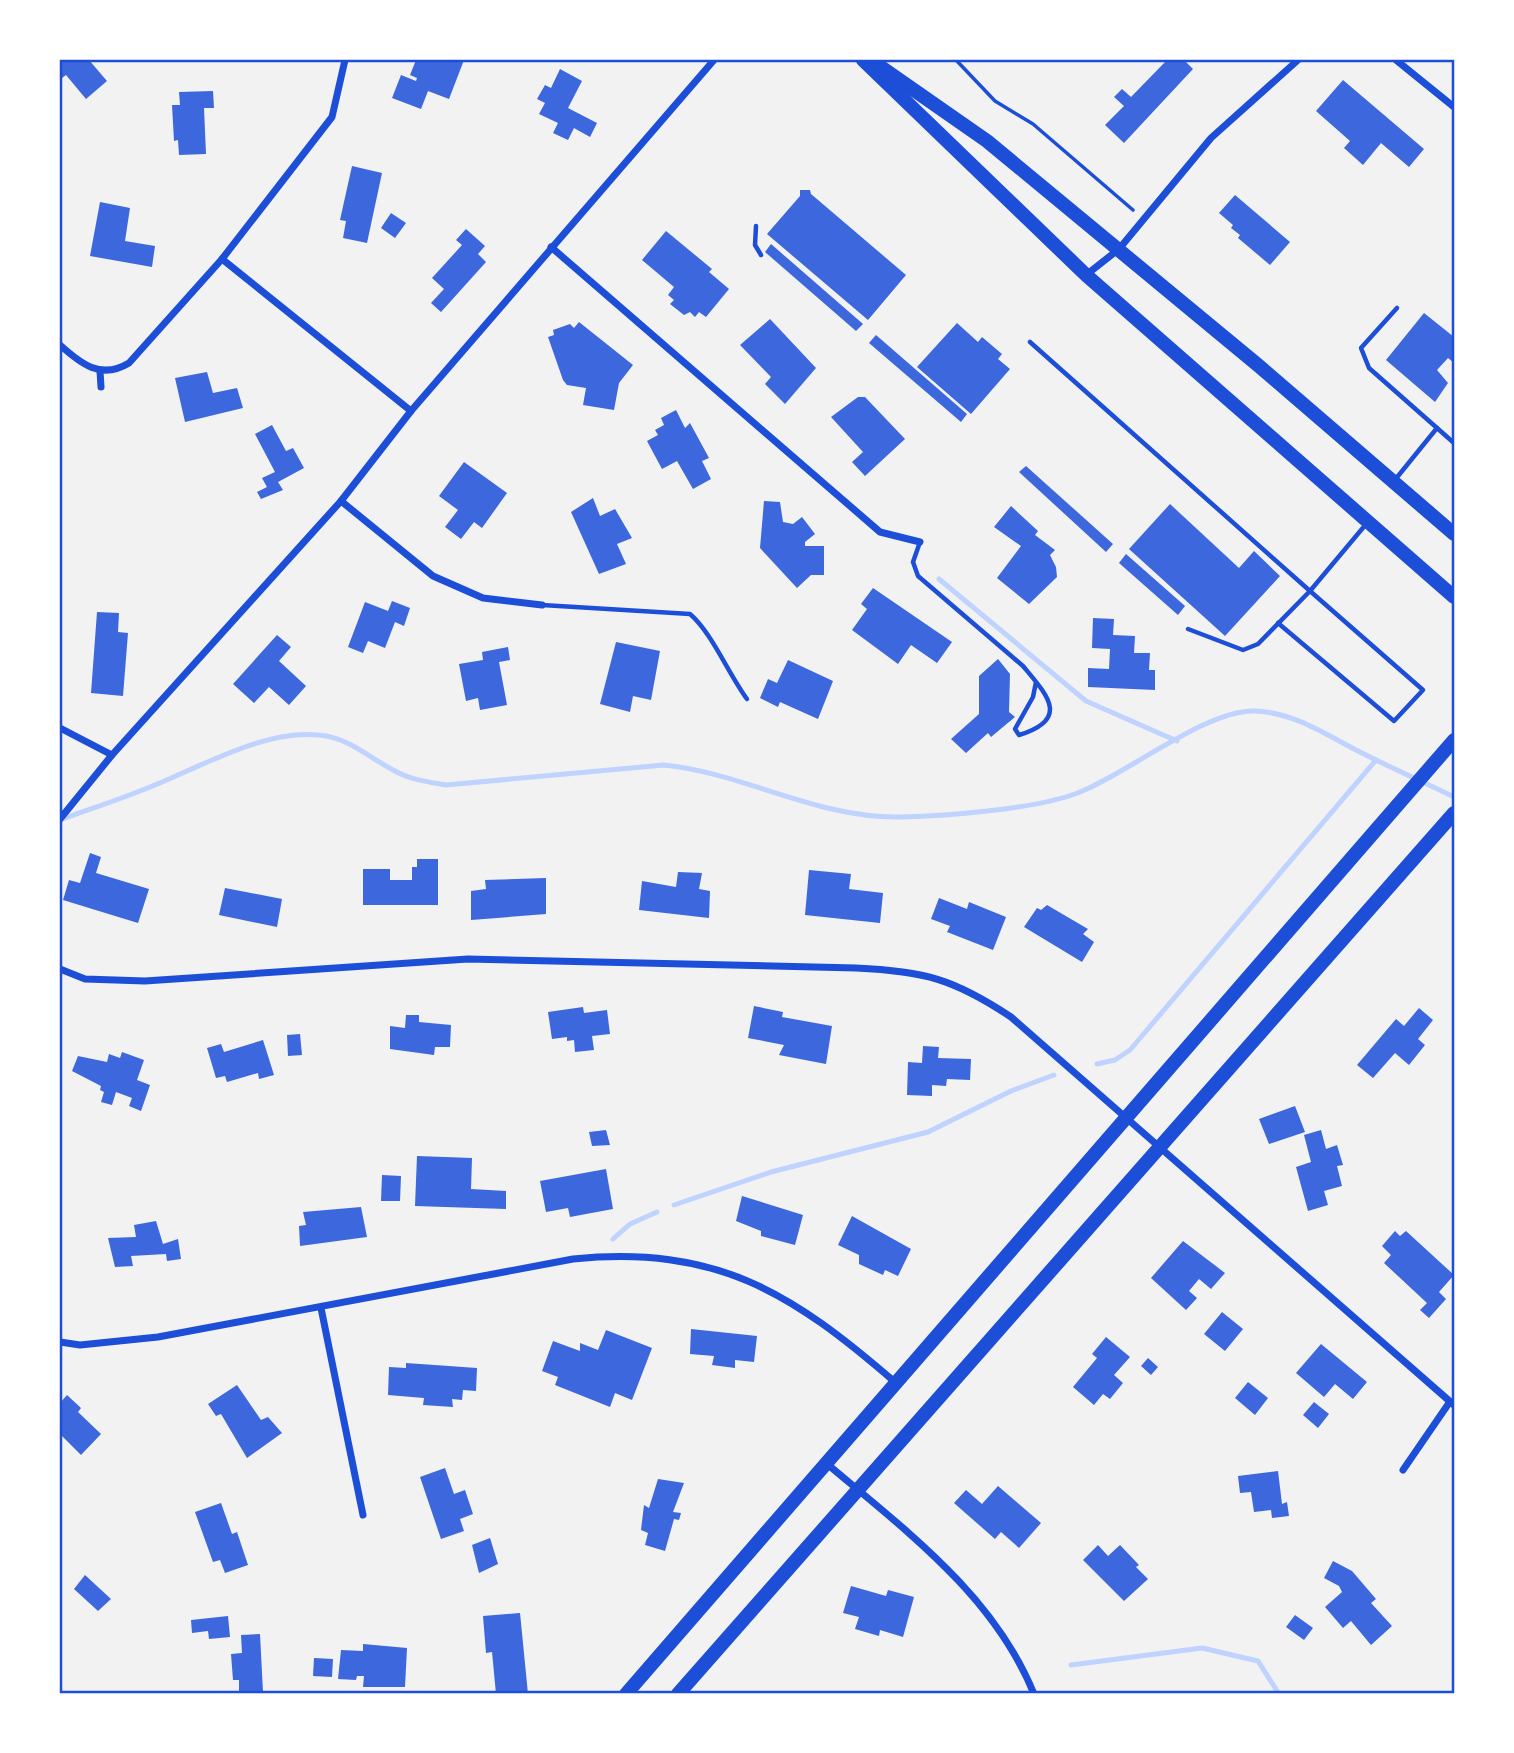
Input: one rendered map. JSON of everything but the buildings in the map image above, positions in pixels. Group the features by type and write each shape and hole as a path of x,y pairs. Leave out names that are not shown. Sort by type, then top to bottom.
{"main road":[{"path":"863,60 1086,275 1454,597"},
{"path":"870,60 987,141 1119,249 1454,534"},
{"path":"626,1693 1454,740"},
{"path":"678,1693 1454,813"}],"street":[{"path":"60,345 83,365 100,371 129,363 222,259 332,117 345,60"},
{"path":"60,819 112,755 341,501 411,411 714,60"},
{"path":"1086,275 1119,249 1211,138 1298,60"},
{"path":"1396,60 1454,107"},
{"path":"551,247 880,532 920,542"},
{"path":"222,259 411,411"},
{"path":"100,371 101,387"},
{"path":"341,501 433,576 483,598 542,605"},
{"path":"60,728 112,755"},
{"path":"60,969 85,979 145,981 468,959 908,971 947,980 978,995 1012,1017 1452,1404 1403,1470"},
{"path":"60,1342 80,1345 158,1337 573,1259 611,1255 689,1262 769,1289 840,1335 896,1383"},
{"path":"321,1308 363,1515"},
{"path":"826,1463 960,1579 991,1616 1023,1667 1034,1693"}],"lane":[{"path":"756,226 755,245 761,256"},
{"path":"1397,308 1361,348 1362,357 1369,368 1454,443"},
{"path":"1030,342 1423,690 1394,721 1278,623"},
{"path":"1394,482 1437,428"},
{"path":"1188,629 1243,650 1258,643 1310,591 1368,523"},
{"path":"920,542 913,562 918,576 1023,666 1036,682 1052,706 1051,714 1042,724 1019,734 1015,729 1033,697 1036,682"},
{"path":"542,605 690,614 703,626 727,672 747,699"}],"path":[{"path":"957,60 995,101 1033,124 1133,209"}],"waterway":[{"path":"939,579 1086,701 1177,741"},
{"path":"60,820 254,744 297,735 318,735 339,740 401,774 446,785 664,765 723,777 811,804 870,816 965,813 1014,808 1075,794 1190,731 1236,713 1256,711 1282,715 1307,724 1454,797"},
{"path":"1097,1064 1115,1060 1130,1050 1376,760"},
{"path":"674,1205 771,1172 928,1132 1011,1091 1054,1075"},
{"path":"613,1239 630,1224 657,1212"},
{"path":"1071,1665 1202,1648 1258,1661 1279,1694"}]}
